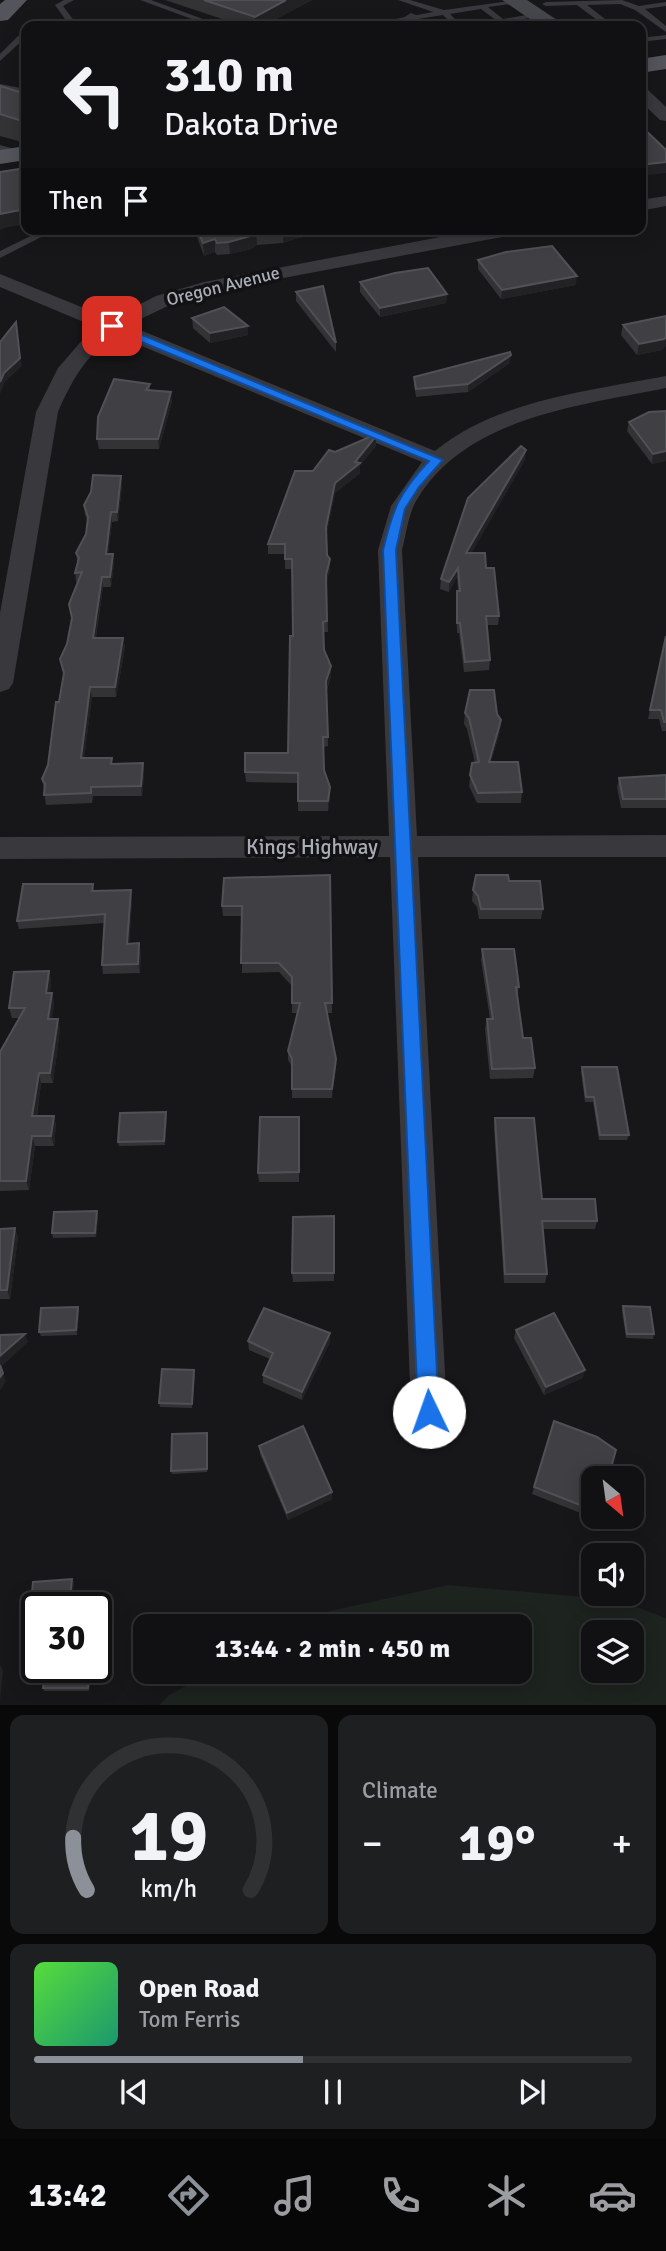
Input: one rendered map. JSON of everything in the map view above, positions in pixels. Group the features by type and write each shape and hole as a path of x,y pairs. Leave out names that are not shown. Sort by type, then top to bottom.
{"main road":[{"path":"0,15 17,0"},
{"path":"513,1 568,21"},
{"path":"646,53 666,50"},
{"path":"646,65 666,62"},
{"path":"0,168 15,155"}],"street":[{"path":"646,98 666,116"},
{"path":"646,205 666,201"},
{"name":"Oregon Avenue","path":"0,683 51,399 77,357 112,326 154,303 209,285 480,235"},
{"path":"0,280 437,460"},
{"path":"429,1412 390,550 399,509 414,485 437,460 470,435 514,416 666,382"},
{"name":"Kings Highway","path":"0,848 666,846"}],"lane":[{"path":"70,0 59,5 70,21"},
{"path":"144,0 204,21"},
{"path":"402,0 445,13 453,21"},
{"path":"418,21 445,13 513,1"},
{"path":"505,21 579,3 621,2 638,8 666,30"},
{"path":"579,3 603,21"},
{"path":"638,8 666,5"},
{"path":"482,6 500,21"},
{"path":"646,39 666,37"},
{"path":"0,59 21,39"},
{"path":"0,86 21,89"},
{"path":"0,255 41,235"}],"shaded area":[{"path":"448,1585 581,1597 581,1606 633,1606 666,1618 666,1705 159,1705 169,1695 190,1684 532,1684 532,1614 324,1614"}],"building":[{"path":"204,0 286,0 255,17"},
{"path":"0,86 21,92 21,121 0,114"},
{"path":"646,131 666,150 666,162 646,164"},
{"path":"21,169 21,210 0,214 0,172"},
{"path":"200,235 252,235 229,242 217,243 215,239 203,243"},
{"path":"552,246 577,276 502,290 478,260 506,252"},
{"path":"428,268 447,294 380,308 360,282 395,273"},
{"path":"323,286 336,343 296,292"},
{"path":"224,307 248,326 210,333 192,318"},
{"path":"666,316 664,339 639,344 623,325"},
{"path":"16,322 20,358 4,373 0,382 0,342"},
{"path":"510,352 511,355 468,384 416,389 414,377"},
{"path":"114,379 150,384 146,390 171,392 158,439 97,439 98,417"},
{"path":"666,411 666,451 653,454 629,422 649,412"},
{"path":"376,436 355,462 360,463 335,483 326,527 327,555 330,559 326,575 327,621 323,622 324,650 331,666 326,681 328,737 323,737 324,770 330,787 328,801 298,801 298,773 245,772 245,753 288,753 290,636 293,636 292,559 285,559 285,544 268,544 295,471 313,471 329,450 335,452"},
{"path":"521,446 526,450 466,553 485,553 486,568 494,568 499,616 486,616 490,660 465,662 460,623 457,623 457,591 460,591 458,568 449,582 441,579 468,498"},
{"path":"93,475 121,476 117,512 111,512 106,554 113,554 110,577 102,577 93,638 123,638 115,687 90,687 81,758 112,758 111,764 143,763 141,786 91,787 91,793 44,795 45,784 42,779 48,765 56,702 59,702 64,673 60,659 67,644 72,618 69,604 82,572 75,573 79,558 76,553 86,534 88,517 84,505 91,492"},
{"path":"666,636 664,722 661,710 650,710"},
{"path":"470,690 494,690 497,714 501,720 489,762 518,762 522,792 478,793 470,775 472,763 479,762 469,718 465,713"},
{"path":"666,775 666,799 623,799 619,778"},
{"path":"330,875 332,1003 325,1003 336,1059 332,1089 292,1089 292,1059 288,1051 300,1003 292,1003 292,977 279,963 241,963 242,906 222,906 224,878"},
{"path":"476,875 508,875 509,881 540,881 543,909 481,909 478,896 473,890"},
{"path":"23,884 93,884 92,891 131,890 127,944 139,943 138,964 102,965 105,914 17,921"},
{"path":"482,949 514,949 523,1038 531,1038 535,1068 492,1069 487,1019 493,1019"},
{"path":"49,971 46,993 52,993 48,1019 58,1019 50,1073 39,1073 32,1116 54,1116 51,1136 32,1136 26,1181 0,1181 0,1052 25,1008 9,1008 14,972"},
{"path":"582,1067 617,1067 629,1135 600,1135 594,1097 586,1097"},
{"path":"166,1112 164,1141 118,1142 120,1113"},
{"path":"260,1117 299,1117 299,1172 258,1173"},
{"path":"495,1118 534,1118 542,1199 595,1199 597,1221 542,1221 547,1274 505,1274"},
{"path":"97,1211 95,1233 52,1233 54,1212"},
{"path":"334,1216 334,1273 292,1273 293,1217"},
{"path":"15,1228 7,1290 0,1290 0,1229"},
{"path":"623,1306 650,1307 654,1334 627,1334"},
{"path":"78,1307 76,1330 39,1332 41,1308"},
{"path":"264,1308 330,1333 302,1392 263,1375 273,1353 248,1341"},
{"path":"554,1313 585,1370 546,1387 516,1330"},
{"path":"25,1334 0,1356 0,1335"},
{"path":"162,1369 194,1370 192,1404 159,1403"},
{"path":"554,1421 597,1437 616,1450 612,1466 581,1466 581,1505 534,1487"},
{"path":"303,1426 332,1492 287,1513 259,1446"},
{"path":"207,1433 207,1469 171,1471 172,1434"},
{"path":"72,1579 71,1592 32,1592 33,1582"},
{"path":"44,1683 88,1683 88,1688 43,1688"}],"route":[{"path":"112,326 437,460 414,485 399,509 392,531 390,550 429,1412"}]}
